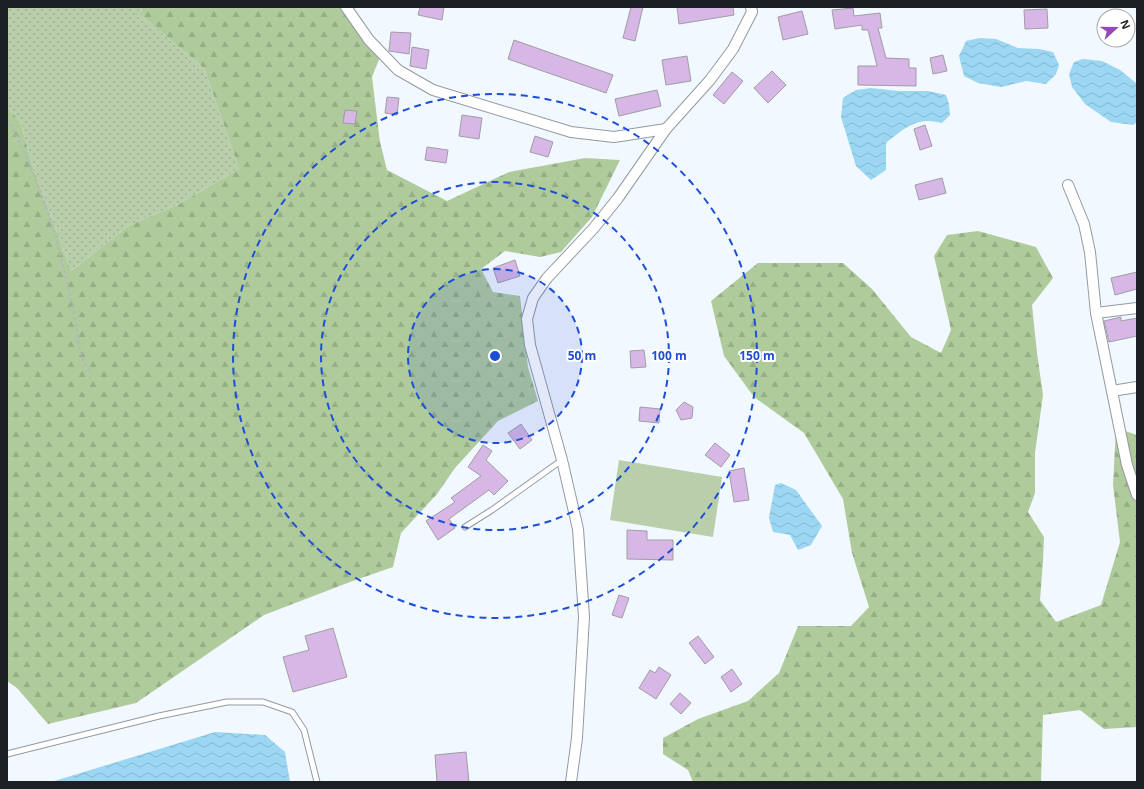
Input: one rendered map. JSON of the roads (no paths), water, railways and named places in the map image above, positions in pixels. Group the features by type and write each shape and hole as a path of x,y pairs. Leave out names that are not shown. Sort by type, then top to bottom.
{"street":[{"path":"346,7 369,40 398,70 433,90 571,132 614,137 666,129"},
{"path":"572,782 577,738 584,617 578,529 562,460 530,345 527,319 533,298 547,278 598,223 618,198 666,129 710,80 733,49 752,12 751,7"},
{"path":"1068,185 1084,224 1090,252 1096,313 1127,465 1137,495"},
{"path":"1096,313 1137,308"},
{"path":"1112,391 1137,387"}],"lane":[{"path":"465,527 492,510 562,460"},
{"path":"7,754 159,716 219,703 263,702 292,712 304,730 317,782"}],"water":[{"path":"980,38 996,39 1018,48 1039,49 1053,52 1059,65 1056,74 1046,84 1026,81 1001,87 978,83 964,76 959,56 966,41"},
{"path":"1083,59 1102,61 1120,70 1136,83 1137,122 1133,125 1111,122 1085,104 1072,87 1069,74 1074,62"},
{"path":"871,88 899,91 928,91 946,95 950,115 942,123 923,121 912,125 901,131 886,143 886,170 871,180 856,166 841,117 843,98 856,90"},
{"path":"781,483 796,490 822,526 811,545 798,550 790,535 773,532 769,518 775,485"},
{"path":"215,732 265,735 285,752 290,782 51,782"}]}
